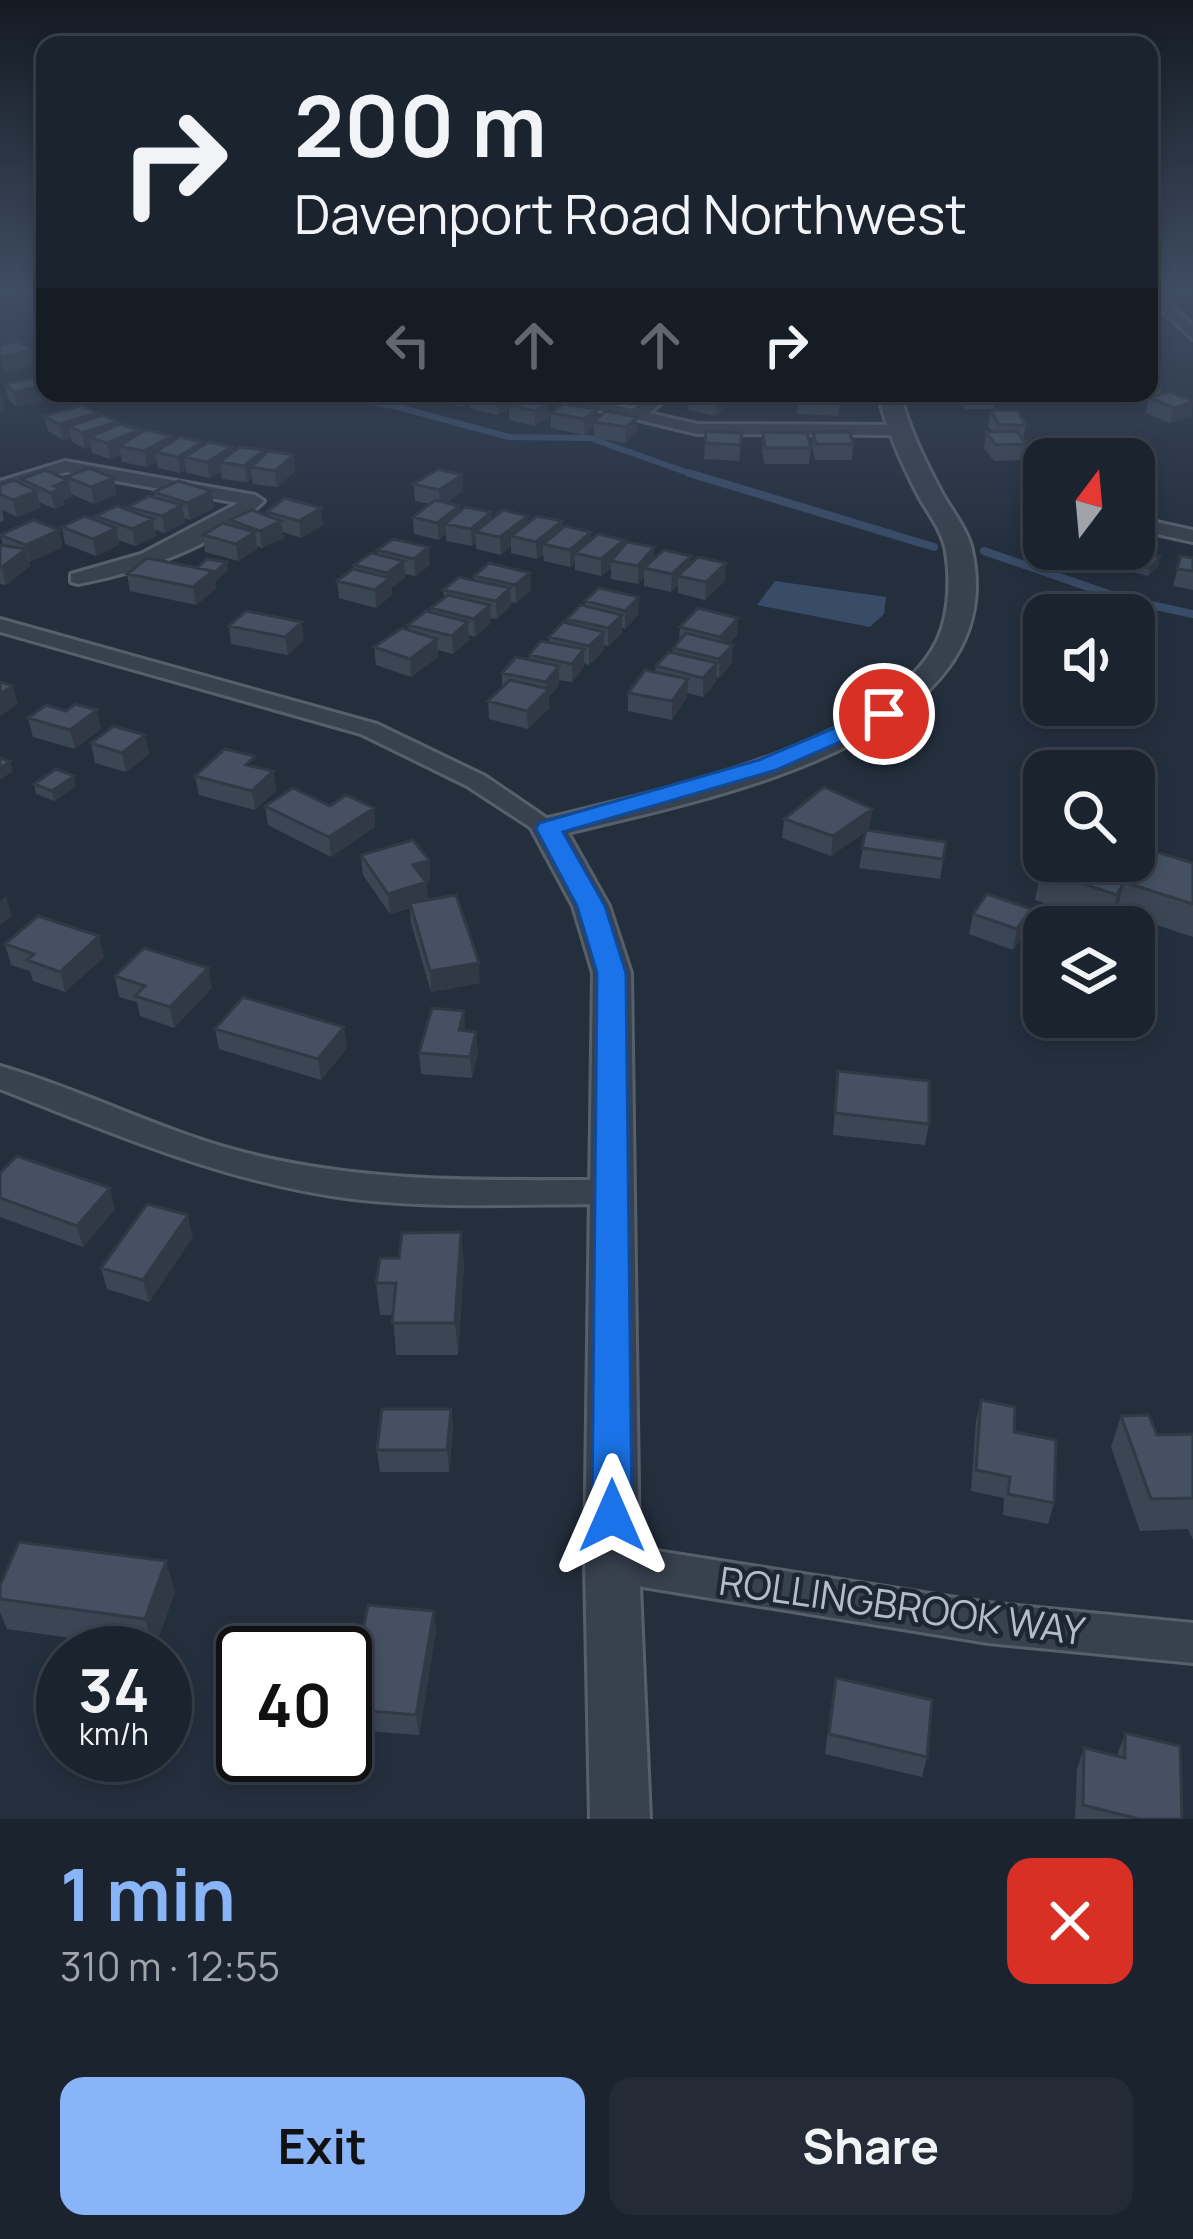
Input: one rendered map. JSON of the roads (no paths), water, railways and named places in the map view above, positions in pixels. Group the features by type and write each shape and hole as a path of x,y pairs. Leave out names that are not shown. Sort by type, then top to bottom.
{"street":[{"path":"548,829 805,752 884,714 920,686 944,656 963,588 958,545 893,411 721,431 576,402"},
{"path":"635,415 653,402"},
{"path":"0,487 65,466 255,501 213,528 116,572 78,578"},
{"path":"1155,528 1193,536"},
{"path":"0,625 369,729 476,781 548,829 591,906 612,973 612,1563 620,1819"},
{"path":"0,1077 172,1145 319,1182 462,1191 612,1192"},
{"name":"ROLLINGBROOK WAY","path":"612,1563 988,1623 1193,1643"}],"water":[{"path":"775,581 886,597 884,614 870,627 757,605"}],"waterway":[{"path":"370,402 509,437 590,438 697,476"},
{"path":"689,473 934,547"},
{"path":"984,551 1123,599 1193,614"}]}
